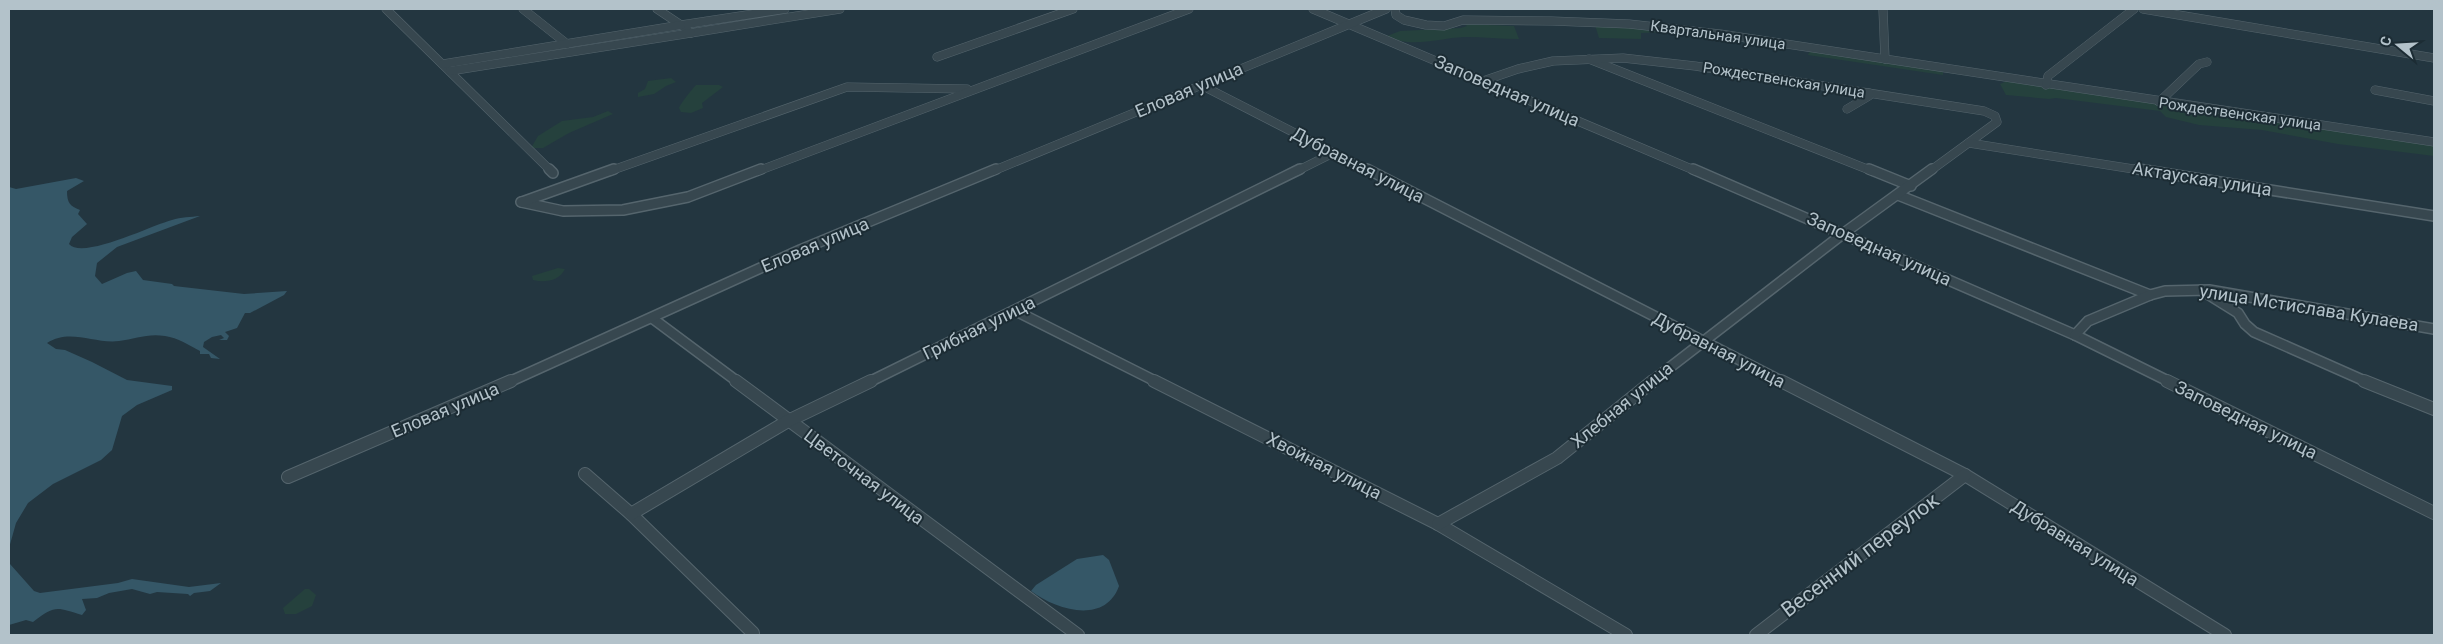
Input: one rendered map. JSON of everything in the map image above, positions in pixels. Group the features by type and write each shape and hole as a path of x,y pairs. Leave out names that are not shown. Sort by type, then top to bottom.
{"street":[{"path":"386,9 553,173"},
{"path":"523,9 567,44"},
{"path":"657,9 691,33"},
{"path":"443,64 785,9"},
{"path":"450,71 840,9"},
{"path":"937,57 1073,9"},
{"path":"974,89 848,86 521,202 563,211 623,210 688,198 1189,9"},
{"name":"Заповедная улица","path":"1314,9 1844,233 2075,335 2434,514"},
{"name":"Еловая улица","path":"288,477 652,318 800,250 1201,85 1346,23 1386,9"},
{"name":"Квартальная улица","path":"1395,9 1396,15 1404,20 1426,25 1444,26 1463,20 1629,24 1720,34 2046,85"},
{"path":"2046,85 2048,76 2134,9"},
{"path":"2143,9 2434,58"},
{"path":"1883,10 1885,59"},
{"path":"1584,57 1911,186"},
{"name":"Рождественская улица","path":"1483,81 1506,71 1531,64 1584,57 1622,57 1678,63 1984,111"},
{"path":"2159,102 2199,64 2207,62"},
{"name":"Дубравная улица","path":"1201,85 1965,475 2225,635"},
{"name":"Рождественская улица","path":"2046,85 2434,142"},
{"path":"2375,90 2434,102"},
{"path":"1847,109 1869,96 1869,93"},
{"name":"Хлебная улица","path":"1438,524 1557,458 1702,341 1844,233 1898,196 1997,122 1995,116 1984,111"},
{"name":"Актауская улица","path":"1969,143 2434,216"},
{"name":"Грибная улица","path":"631,514 788,420 1016,311 1333,153"},
{"path":"1898,196 2150,295"},
{"path":"2200,290 2238,313 2245,324 2254,332 2396,395 2434,409"},
{"name":"улица Мстислава Кулаева","path":"2075,335 2088,322 2150,295 2165,291 2200,290 2434,329"},
{"name":"Хвойная улица","path":"1016,311 1438,524 1626,635"},
{"name":"Цветочная улица","path":"652,318 1078,635"},
{"path":"585,474 631,514 753,633"},
{"name":"Весенний переулок","path":"1756,635 1965,475"}],"green space":[{"path":"1465,24 1514,26 1519,39 1464,37 1425,42 1406,42 1387,36 1400,31 1461,28 1467,26"},
{"path":"1595,25 1666,32 1641,33 1641,39 1599,38"},
{"path":"1810,50 1943,71 1943,75 1808,55"},
{"path":"671,78 676,82 654,94 638,97 638,93 645,89 648,81"},
{"path":"2007,81 2434,145 2434,156 2338,144 2262,130 2199,125 2166,117 2160,111 2056,98 2006,95 2000,84"},
{"path":"696,85 719,85 723,87 702,103 703,108 691,113 681,112 680,106"},
{"path":"608,111 613,114 569,133 543,148 531,148 538,136 562,121 593,117"},
{"path":"558,268 565,269 555,279 547,281 533,280 532,276"},
{"path":"305,589 309,589 316,595 312,606 296,614 285,614 283,608"}],"water":[{"path":"76,178 84,181 67,191 68,201 80,210 78,214 87,224 72,237 69,244 77,248 102,245 172,220 200,216 117,247 97,263 95,276 102,284 136,271 143,280 172,284 174,286 244,294 287,291 284,295 250,313 245,313 237,328 225,332 229,336 227,340 219,340 224,338 221,335 212,337 204,342 203,347 220,359 211,358 209,354 200,354 200,351 179,340 159,335 119,341 64,337 47,343 56,349 65,350 127,380 172,386 172,390 137,405 122,416 112,450 101,460 53,484 28,503 16,523 9,548 9,187 16,189"},
{"path":"9,553 10,564 34,591 40,593 118,583 132,579 189,587 221,583 210,591 194,593 190,596 188,594 157,592 150,594 132,589 109,593 97,598 82,599 86,610 82,615 56,609 51,610 33,622 26,620 9,625"},
{"path":"1103,555 1109,560 1119,586 1112,598 1103,606 1092,610 1066,608 1053,604 1031,591 1036,585 1077,559"}]}
